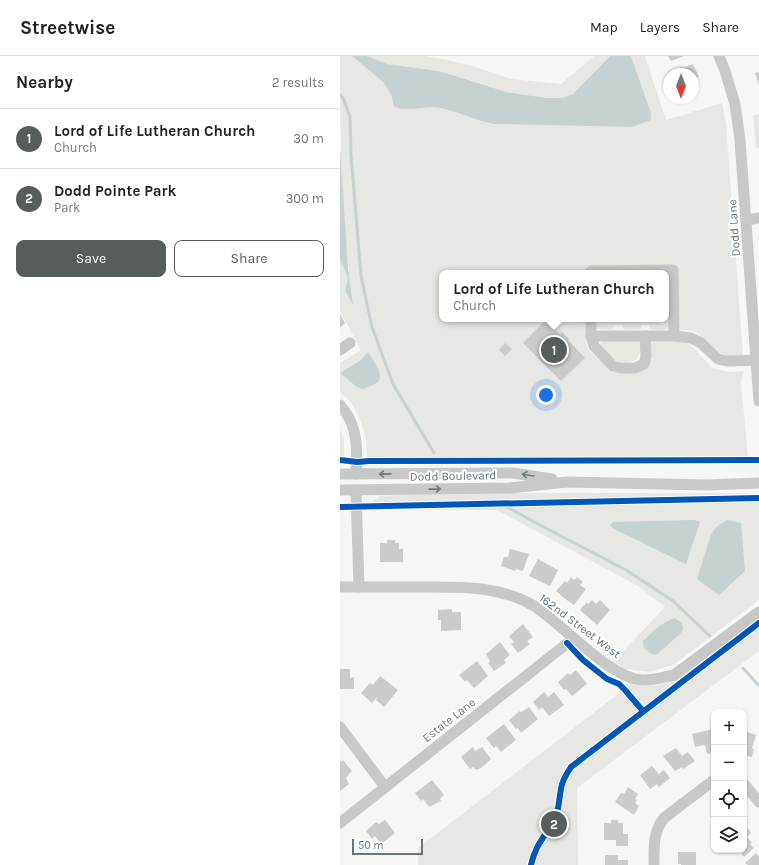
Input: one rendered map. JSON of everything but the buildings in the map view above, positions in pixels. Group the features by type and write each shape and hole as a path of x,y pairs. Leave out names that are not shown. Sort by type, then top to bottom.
{"street":[{"name":"Dodd Lane","path":"719,56 735,104 740,140 758,360 759,401"},
{"path":"746,220 759,218"},
{"path":"669,270 673,270 674,336"},
{"path":"591,322 591,336 594,346 613,366 621,368 635,368 644,364 646,356 645,336"},
{"path":"591,336 674,336 691,338 701,343 718,360 758,360"},
{"path":"340,350 350,343"},
{"path":"340,405 349,418 355,434 357,451 356,474"},
{"name":"Dodd Boulevard","path":"340,474 513,473 567,482"},
{"name":"Dodd Boulevard","path":"340,490 510,488 567,482 707,485 759,483"},
{"path":"356,490 359,587"},
{"name":"162nd Street West","path":"340,587 458,587 495,590 517,596 535,607 609,665 627,676 642,680 658,679 674,674 690,665 759,612"},
{"name":"Estate Lane","path":"340,823 574,638"},
{"path":"340,727 385,788"},
{"path":"654,865 654,839 655,833 661,822 670,813 713,781"},
{"path":"747,788 759,802"}],"shaded area":[{"path":"340,56 352,56 383,82 391,94 394,107 400,109 429,107 441,108 493,124 632,127 643,123 651,113 631,56 645,56 666,120 722,103 726,124 732,207 728,228 734,233 743,355 728,356 721,353 694,331 680,330 678,324 661,330 650,329 650,325 641,325 641,329 624,330 622,325 614,325 612,330 595,329 595,325 585,325 586,342 588,349 609,370 614,372 637,372 652,342 683,341 693,347 712,368 731,372 744,371 741,382 748,458 367,458 366,440 361,422 353,406 340,392 340,363 361,350 340,311 340,259 348,278 345,291 353,302 346,241 341,149"},
{"path":"352,56 367,56 387,64 439,71 507,92 547,98 562,98 573,94 610,56 631,56 651,113 651,120 632,127 493,124 435,107 400,109 394,107 391,94 383,82"},
{"path":"367,56 424,56 473,66 511,79 561,84 594,56 610,56 573,94 562,98 547,98 508,92 439,71 387,64"},
{"path":"759,114 759,148 756,149 753,115"},
{"path":"340,148 348,267 353,304 345,291 348,278 340,259"},
{"path":"602,341 640,341 641,352 636,360 624,362 615,360 600,344"},
{"path":"368,352 379,371 380,379 378,382 363,389 357,387 340,373 361,360"},
{"path":"340,428 344,440 344,458 340,458"},
{"path":"446,493 754,494 759,498 759,600 675,664 649,672 625,669 614,661 665,607 638,586 497,510 367,509 368,504 381,496"},
{"path":"695,520 700,522 686,564 612,528 610,525 613,522"},
{"path":"727,520 741,523 745,571 719,595 697,579 711,535 716,527"},
{"path":"675,618 682,623 683,629 680,634 656,655 650,653 644,648 643,641 654,630 662,624"},
{"path":"759,618 759,651 577,788 578,865 418,865 418,848 631,684 640,686 658,685 676,680"}],"waterway":[{"path":"340,95 343,98 350,117 351,154 361,276 372,327 393,384 434,453"},
{"path":"502,504 626,570 673,601 710,636"},
{"path":"743,668 759,686"}],"cycle path":[{"path":"340,460 357,462 759,460"},
{"path":"340,507 759,498"},
{"path":"531,865 535,851 555,819 562,783 571,767 759,623"},
{"path":"567,643 583,660 607,679 619,684 643,711"}],"place":[{"name":"Lord of Life Lutheran Church","path":"554,350"},
{"name":"Dodd Pointe Park","path":"554,824"}]}
